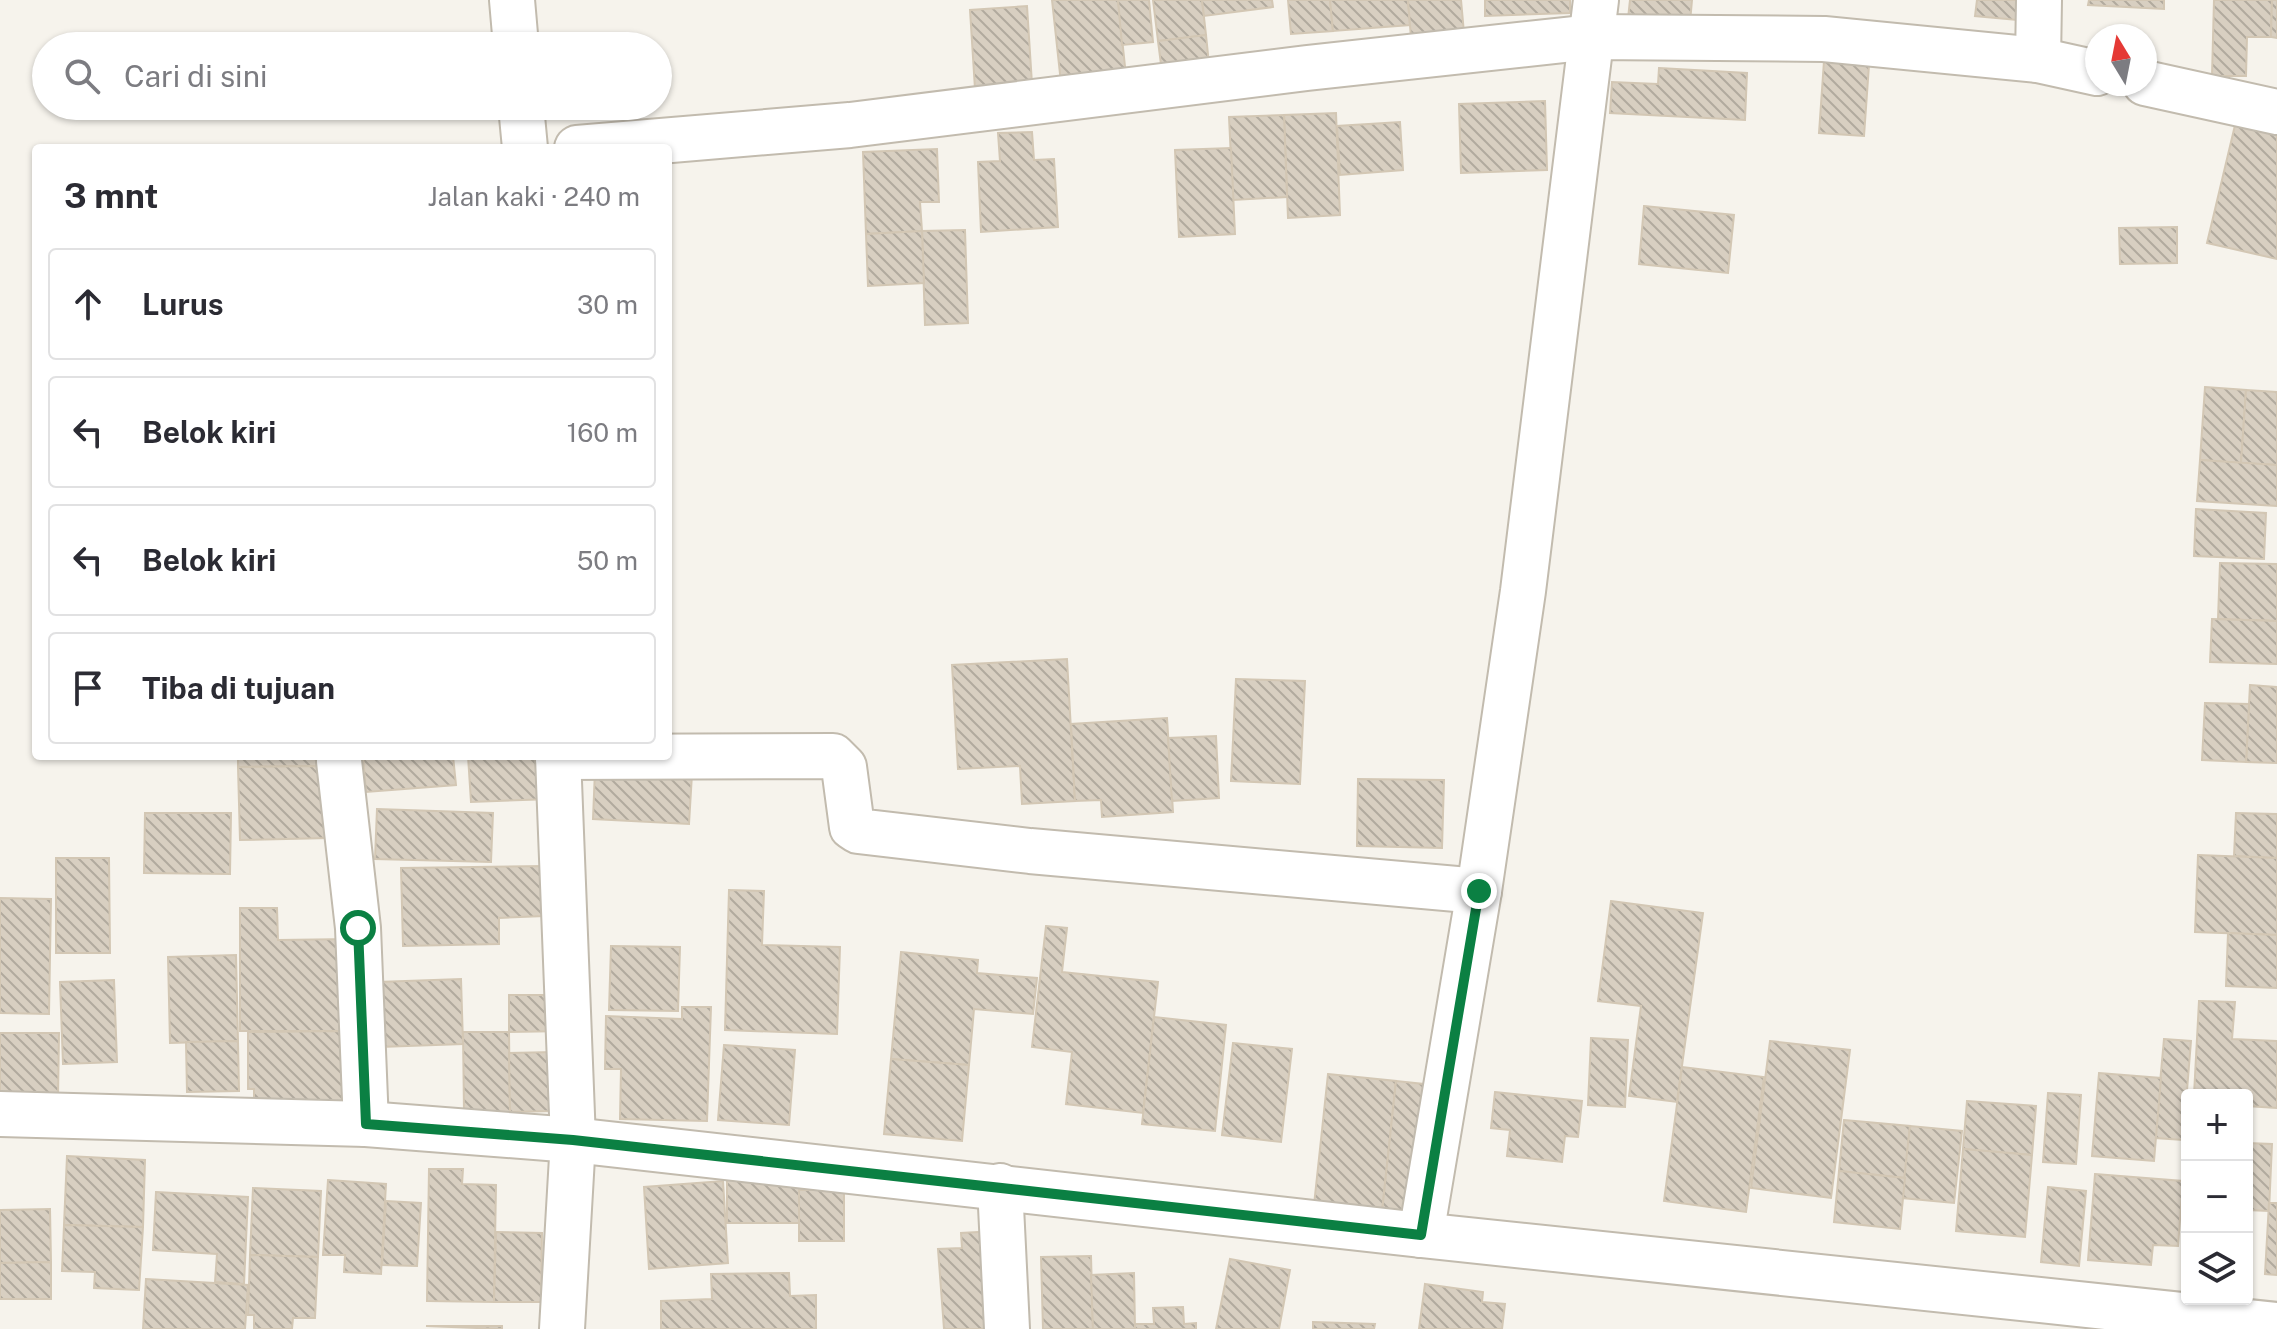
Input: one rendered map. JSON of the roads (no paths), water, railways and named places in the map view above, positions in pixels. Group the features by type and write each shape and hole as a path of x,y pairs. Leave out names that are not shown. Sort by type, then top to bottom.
{"street":[{"path":"512,0 515,32"},
{"path":"2038,60 2039,0"},
{"path":"1421,1235 1479,891 1523,591 1594,18"},
{"path":"624,144 850,125 1307,68 1594,18 2038,60 2085,70"},
{"path":"2157,86 2277,112"},
{"path":"522,120 525,144"},
{"path":"672,756 833,756 844,767 852,827 858,831 1030,851 1479,891"},
{"path":"558,760 573,1140 562,1329"},
{"path":"339,761 358,928 366,1124"},
{"path":"0,1114 366,1124 573,1140 1000,1186 2167,1323 2277,1325"},
{"path":"1000,1186 1007,1329"}]}
